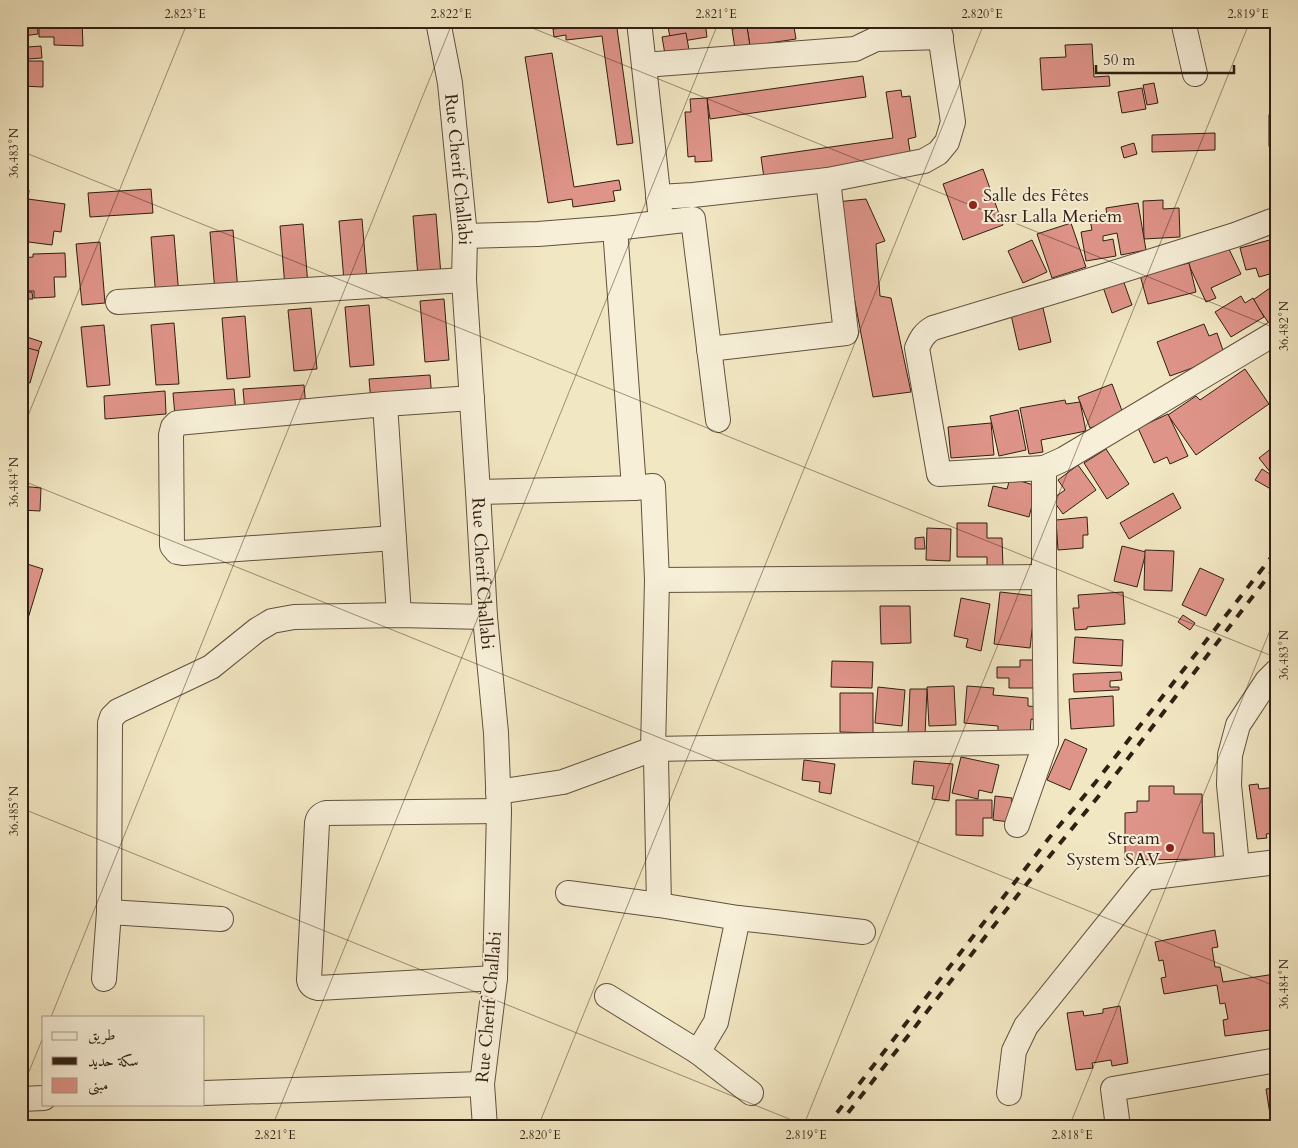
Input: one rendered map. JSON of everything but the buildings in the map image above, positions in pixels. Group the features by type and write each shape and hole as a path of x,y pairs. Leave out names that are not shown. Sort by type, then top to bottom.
{"street":[{"name":"Rue Cherif Challabi","path":"438,21 450,83 465,236 464,280 485,618 496,733 498,802 495,978 482,1084 485,1127"},
{"path":"639,21 661,222"},
{"path":"1183,21 1195,74"},
{"path":"644,65 855,49 876,39 940,29 953,122 947,142 938,153 924,161 828,180 693,195 658,196"},
{"path":"710,349 846,333 828,180"},
{"path":"465,236 538,234 693,219 718,420"},
{"path":"1277,221 927,331 917,348 939,474 1044,468 1064,460 1277,332"},
{"path":"615,228 634,488"},
{"path":"118,302 464,280"},
{"path":"394,538 178,552 172,546 171,435 174,427 177,424 385,404 472,398"},
{"path":"385,404 399,615"},
{"path":"1017,825 1046,742 1044,468"},
{"path":"478,492 653,486 657,580 653,749 656,758 659,905"},
{"path":"657,580 1044,577"},
{"path":"104,980 109,912 110,723 112,717 118,711 211,668 257,630 272,621 294,617 399,615 485,618"},
{"path":"1237,866 1229,785 1230,754 1238,725 1266,681 1277,671"},
{"path":"495,978 318,988 310,984 308,980 317,823 321,814 498,802 563,782 653,749 1046,742"},
{"path":"1009,1093 1014,1051 1026,1026 1145,878 1277,862"},
{"path":"568,894 659,905 738,918 863,932"},
{"path":"109,912 221,918"},
{"path":"698,1052 716,1022 738,918"},
{"path":"607,996 698,1052 751,1093"},
{"path":"1118,1127 1113,1089 1277,1060"},
{"path":"205,1093 482,1084"},
{"path":"21,1098 42,1098"}],"railway":[{"path":"826,1127 1049,838 1095,783 1277,550"},
{"path":"837,1127 1017,896 1106,787 1277,565"}],"place":[{"name":"Salle des Fêtes Kasr Lalla Meriem","path":"973,205"},
{"name":"Stream System SAV","path":"1170,848"}]}
